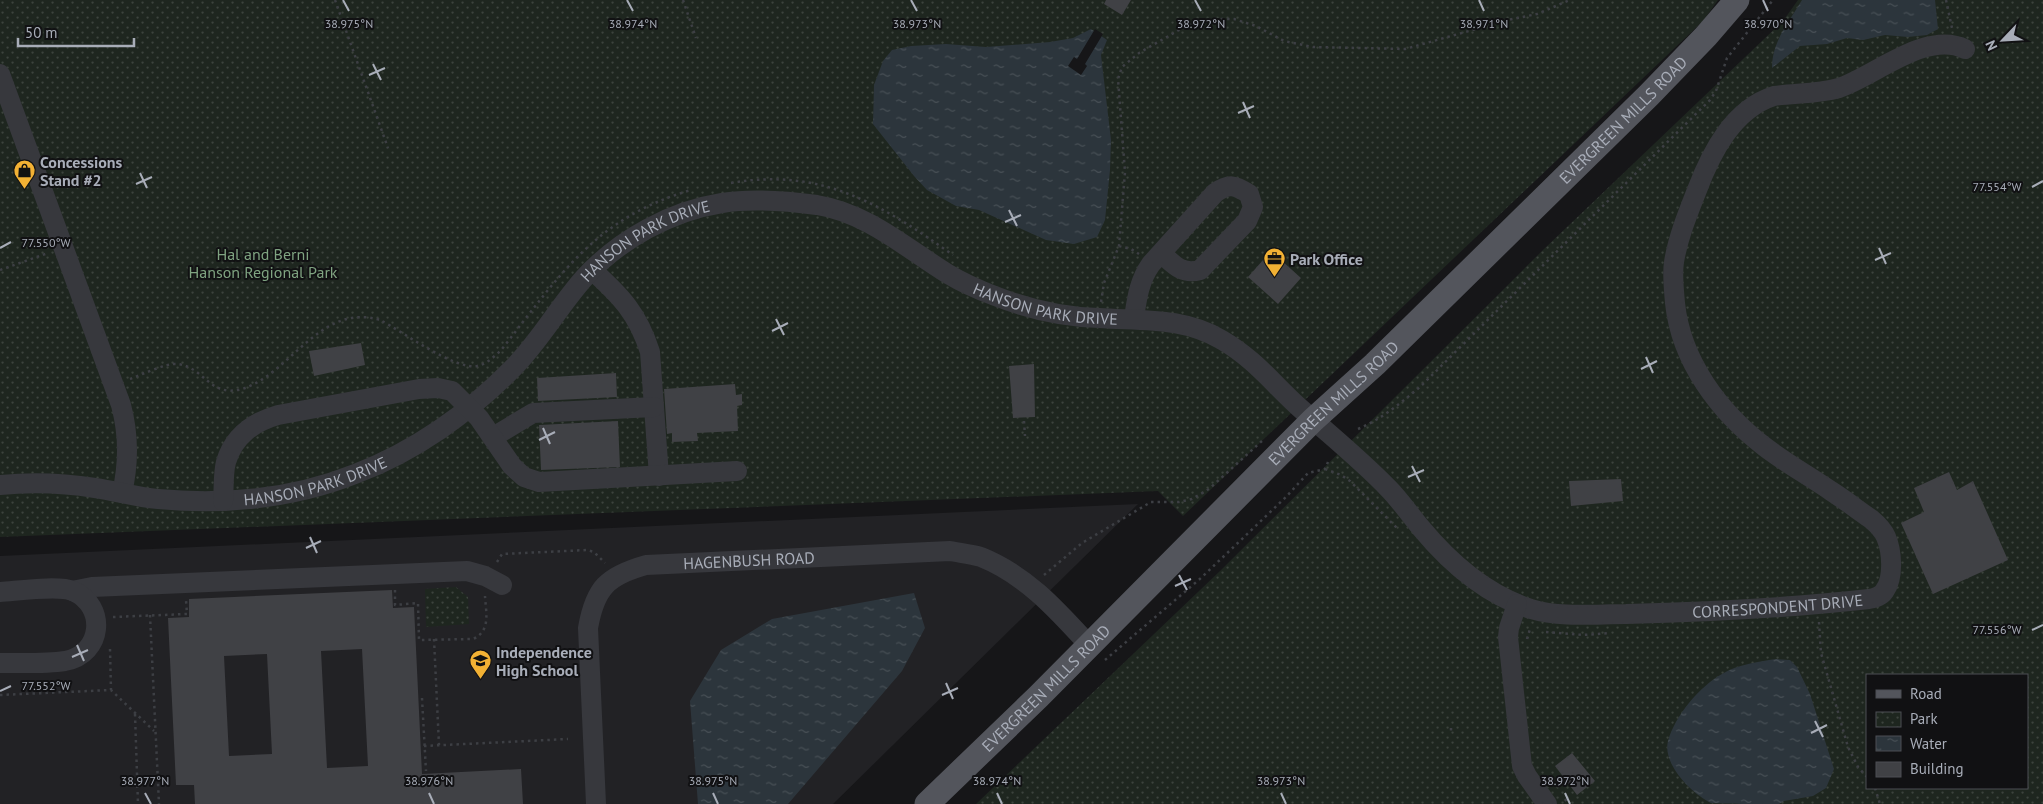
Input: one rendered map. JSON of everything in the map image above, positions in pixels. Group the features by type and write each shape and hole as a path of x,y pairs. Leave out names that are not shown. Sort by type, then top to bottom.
{"main road":[{"name":"EVERGREEN MILLS ROAD","path":"927,804 1096,653 1314,420 1375,364 1649,95 1737,0"}],"street":[{"name":"CORRESPONDENT DRIVE","path":"1314,420 1385,485 1423,530 1476,582 1517,604 1540,611 1574,615 1680,612 1877,597 1885,591 1890,579 1891,563 1886,537 1880,527 1764,447 1737,423 1703,381 1687,352 1680,332 1674,290 1675,257 1690,206 1708,162 1728,132 1752,108 1774,96 1824,92 1840,87 1861,79 1913,52 1942,45 1959,47"},
{"path":"0,74 114,384 126,424 128,444 126,476 122,493"},
{"path":"1135,311 1142,276 1161,253 1216,192 1224,186 1237,186 1249,194 1253,208 1247,221 1200,270 1191,272 1179,270 1161,253"},
{"name":"HANSON PARK DRIVE","path":"0,485 29,482 97,488 157,499 223,501 291,494 359,473 424,440 469,407 514,368 581,281 603,259 643,231 673,216 725,202 784,202 823,206 862,220 884,231 953,277 1006,300 1038,310 1100,319 1135,311 1193,327 1217,336 1242,352 1266,373 1298,407 1314,420"},
{"path":"592,270 623,300 641,327 650,352 659,476"},
{"path":"223,501 226,462 235,444 246,430 258,421 278,415 419,389 438,388 452,391 479,418 512,466 524,477 539,482 737,471"},
{"path":"493,437 526,416 538,412 654,407"},
{"name":"HAGENBUSH ROAD","path":"596,804 588,628 591,609 598,592 609,581 625,571 646,564 950,551 979,557 1010,571 1045,598 1096,653"},
{"path":"72,591 92,587 467,571 485,576 502,585"},
{"path":"0,592 62,589 72,591 85,599 95,614 97,627 94,641 88,649 66,661 0,664"},
{"path":"1517,604 1508,637 1520,755 1527,776 1555,800"}],"path":[{"path":"335,0 388,148"},
{"path":"683,0 696,38"},
{"path":"1101,304 1104,283 1119,246 1125,172 1118,79 1122,67 1138,53 1197,22 1214,19 1234,19 1256,26 1284,41 1313,47 1405,49 1508,20 1537,14 1570,0"},
{"path":"1358,429 1370,424 1421,386 1710,100 1716,91 1726,58 1773,0"},
{"path":"1946,0 1959,47"},
{"path":"723,184 777,178 816,184 854,194 884,209 954,255"},
{"path":"114,384 176,364 190,368 203,376 212,386 227,392 242,389 267,377 323,330 340,321 369,316 380,320 454,363 476,366 490,360 502,350 568,266 605,232 643,208 667,197 699,189"},
{"path":"0,270 64,248"},
{"path":"1094,303 1135,311"},
{"path":"1024,421 1025,436"},
{"path":"1041,578 1082,543 1151,502 1192,500 1208,489 1261,441 1268,439"},
{"path":"1096,653 1201,578 1286,497 1303,478 1311,471 1325,468 1328,462"},
{"path":"112,618 187,614 185,583"},
{"path":"1817,603 1821,653 1848,748 1858,767 1866,776"},
{"path":"150,615 154,732 159,804"},
{"path":"1526,642 1530,628"},
{"path":"434,640 439,745"},
{"path":"110,648 111,690 154,732"},
{"path":"0,695 111,690"},
{"path":"422,698 426,771"},
{"path":"134,714 138,804"},
{"path":"1450,728 1451,734"},
{"path":"424,746 568,739"},
{"path":"1875,789 1880,804"},
{"path":"1555,800 1568,804"}],"shaded area":[{"name":"Independence High School","path":"1138,504 833,804 0,804 0,556"}],"green space":[{"name":"Hal and Berni Hanson Regional Park","path":"0,0 1718,0 1703,21 1183,516 1158,491 0,537"},
{"path":"1798,0 2043,0 2043,804 976,804 1220,571 1545,248 1783,21"},
{"path":"456,587 468,597 469,624 426,627 425,589"}],"water":[{"path":"1802,0 1935,0 1938,29 1927,35 1908,37 1885,35 1863,40 1847,38 1827,44 1800,46 1772,68 1778,40"},
{"path":"1091,29 1107,40 1101,55 1111,140 1105,220 1097,237 1074,244 1046,240 979,210 956,206 927,190 873,124 874,85 883,61 892,50 911,46 946,44 986,47 1050,42 1073,38"},
{"path":"914,593 925,628 902,671 788,804 698,804 690,701 721,650 772,619"},
{"path":"1776,659 1790,660 1797,667 1810,694 1834,769 1826,788 1813,796 1784,801 1779,804 1711,803 1695,793 1674,768 1667,750 1671,731 1689,703 1713,680 1728,671 1742,666"}],"pier":[{"path":"1095,29 1103,34 1085,64 1087,66 1081,75 1068,66 1074,57 1077,59"}],"building":[{"path":"1106,0 1131,0 1122,15 1104,4"},
{"name":"Park Office","path":"1271,251 1301,278 1278,304 1248,277"},
{"path":"361,343 365,365 314,376 309,351"},
{"path":"1034,364 1035,417 1013,418 1009,366"},
{"path":"616,373 617,397 538,401 537,378"},
{"path":"735,384 736,395 742,394 742,405 737,406 738,431 697,433 698,441 672,442 672,433 667,434 664,389"},
{"path":"618,421 620,467 541,470 539,425"},
{"path":"1949,472 1957,490 1973,481 2008,560 1933,594 1901,523 1924,512 1914,488"},
{"path":"1621,479 1623,501 1571,506 1569,481"},
{"path":"392,590 393,608 414,607 422,774 521,769 523,804 195,804 194,785 176,785 168,618 189,617 189,599","holes":["362,649 368,766 327,768 321,651","267,654 272,754 229,756 224,656"]},
{"path":"1572,753 1595,781 1577,795 1555,766"}],"place":[{"name":"Concessions Stand #2","path":"24,190"},
{"name":"Park Office","path":"1274,278"},
{"name":"Independence High School","path":"480,680"}]}
